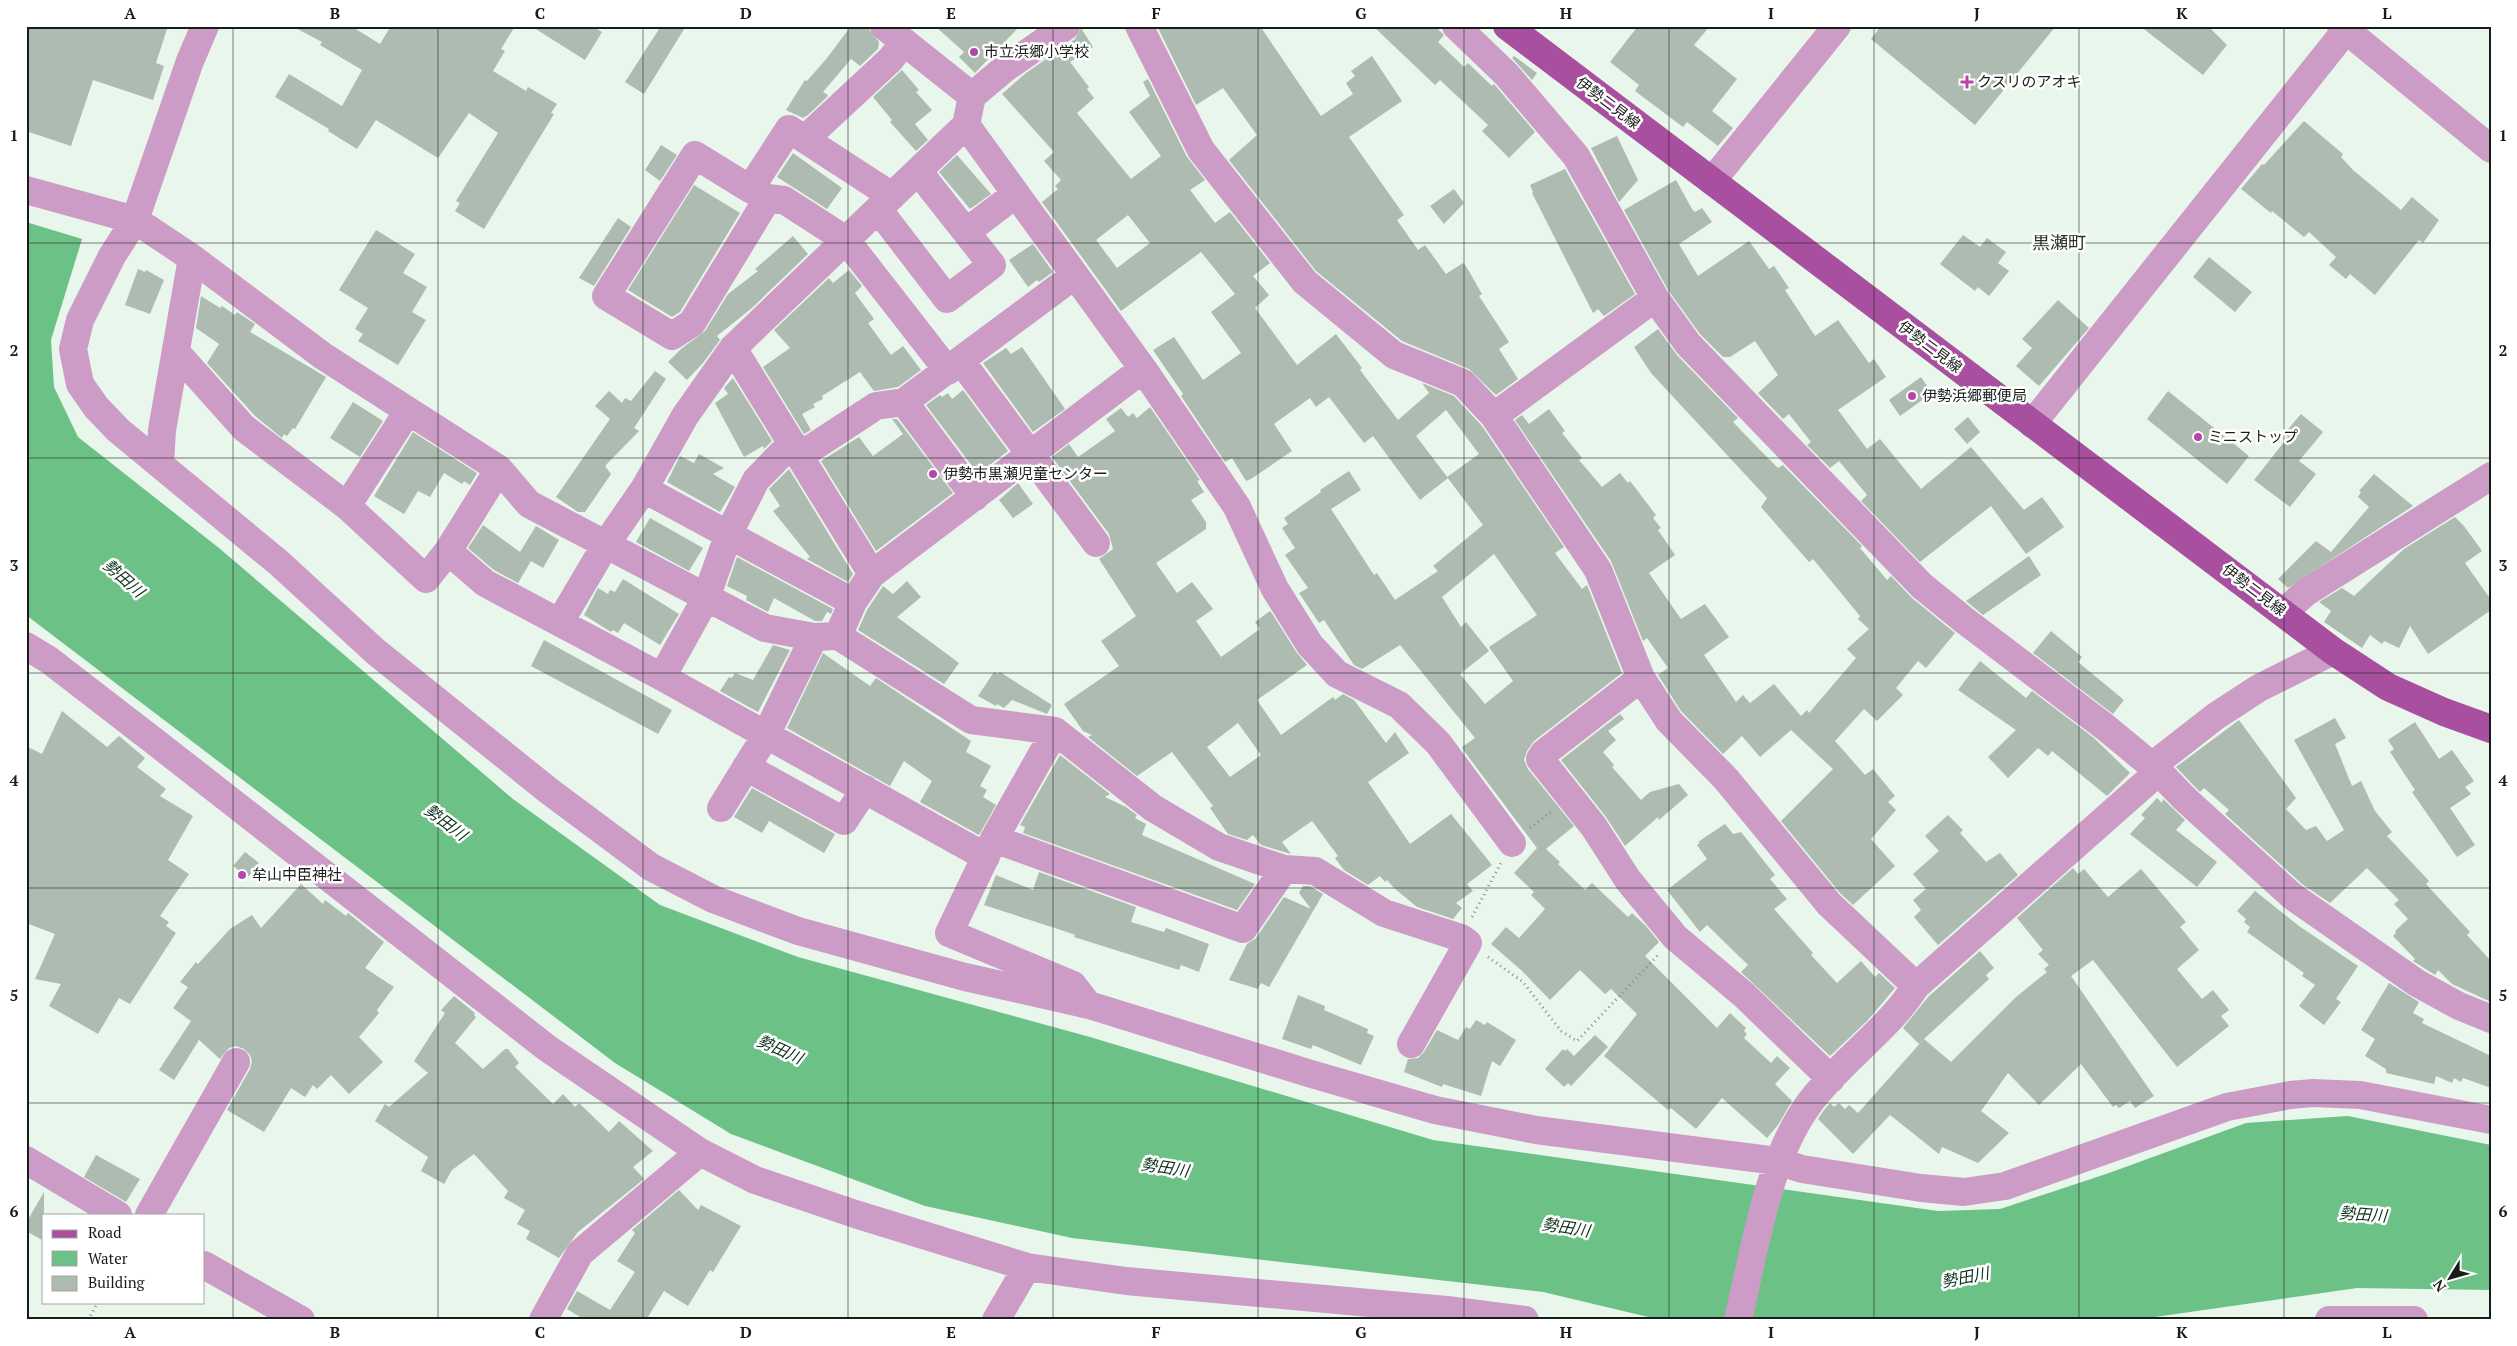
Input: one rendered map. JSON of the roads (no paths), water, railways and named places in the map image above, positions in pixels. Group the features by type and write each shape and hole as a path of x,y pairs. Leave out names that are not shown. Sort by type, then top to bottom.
{"main road":[{"name":"伊勢二見線","path":"1507,26 2032,424 2284,612 2333,651 2388,687 2444,712 2491,729"}],"street":[{"path":"205,26 190,61 135,220 112,256 80,320 73,349 80,384 96,407 118,430 279,563 376,652 549,790 651,867 714,898 798,931 965,977 1089,1005 1308,1073 1436,1110 1536,1130 1777,1161 1802,1169 1920,1188 1964,1192 2005,1186 2227,1107 2290,1095 2313,1093 2360,1094 2491,1120"},
{"path":"560,622 606,544 644,489 685,416 733,348 966,125 972,96 1004,69 1066,26"},
{"path":"1139,26 1201,150 1305,282 1394,355 1463,383 1494,416 1598,570 1641,678 1669,721 1726,780 1829,904 1916,986"},
{"path":"1456,26 1506,74 1576,156 1655,298 1688,344 1922,586 2105,727 2156,770 2185,799 2292,896 2417,983 2459,1006 2491,1018"},
{"path":"1712,182 1837,26"},
{"path":"2032,424 2343,28 2491,149"},
{"path":"806,138 890,60 894,34 972,96"},
{"path":"966,125 1143,369 1237,507 1275,589 1310,645 1337,674 1398,705 1438,743 1512,843"},
{"path":"918,171 992,265 947,299 885,203 806,138 789,129 759,193 692,323 672,336 606,296 695,155 759,193 784,200 846,240 1029,454 1096,543"},
{"path":"26,190 135,220 192,258 323,356 498,469 529,504 706,598 765,628 826,636 971,720 1056,731 1153,808 1220,847 1284,869 1315,871 1384,913 1461,938 1468,943 1411,1044"},
{"path":"966,232 1016,194"},
{"path":"160,464 162,430 192,258"},
{"path":"662,677 706,598 729,533 756,480 797,449 876,406 904,402 1075,275"},
{"path":"1494,416 1655,298"},
{"path":"733,348 797,449 872,574"},
{"path":"176,352 244,428 347,506 426,579 448,551 498,469"},
{"path":"721,808 826,636 854,602 872,574 1143,369"},
{"path":"904,402 974,497"},
{"path":"347,506 408,412"},
{"path":"2284,612 2305,593 2491,476"},
{"path":"644,489 729,533 854,602"},
{"path":"448,551 485,583 662,677 865,789 990,848 1243,929 1284,869"},
{"path":"26,646 50,660 132,723 547,1048 700,1152 755,1180 855,1214 1027,1267 1126,1282 1447,1315 1525,1320"},
{"path":"1738,1320 1777,1161 1797,1121 1831,1079 1902,1009 1916,986 2148,781 2162,758 2216,716 2259,688 2333,651"},
{"path":"1641,678 1544,753 1540,759 1594,827 1628,880 1675,937 1744,995 1831,1079"},
{"path":"1056,731 990,848 949,933 1073,985 1089,1005"},
{"path":"746,767 844,821 865,789"},
{"path":"151,1214 236,1062"},
{"path":"543,1320 580,1253 700,1152"},
{"path":"26,1160 116,1214"},
{"path":"205,1267 301,1320"},
{"path":"996,1320 1027,1267"},
{"path":"2329,1320 2414,1320"}],"water":[{"name":"勢田川","path":"26,222 82,239 51,340 54,387 78,437 219,548 513,799 660,905 798,957 1090,1037 1433,1140 1938,1211 2000,1209 2109,1173 2246,1123 2348,1116 2491,1145 2491,1290 2357,1288 2134,1320 1661,1320 1543,1292 1072,1238 925,1206 731,1134 615,1063 26,615"}],"place":[{"name":"市立浜郷小学校","path":"974,52"},
{"name":"クスリのアオキ","path":"1967,82"},
{"name":"伊勢浜郷郵便局","path":"1912,396"},
{"name":"ミニストップ","path":"2198,437"},
{"name":"伊勢市黒瀬児童センター","path":"933,474"},
{"name":"牟山中臣神社","path":"242,875"}],"district":[{"name":"黒瀬町","path":"2059,243"}]}
